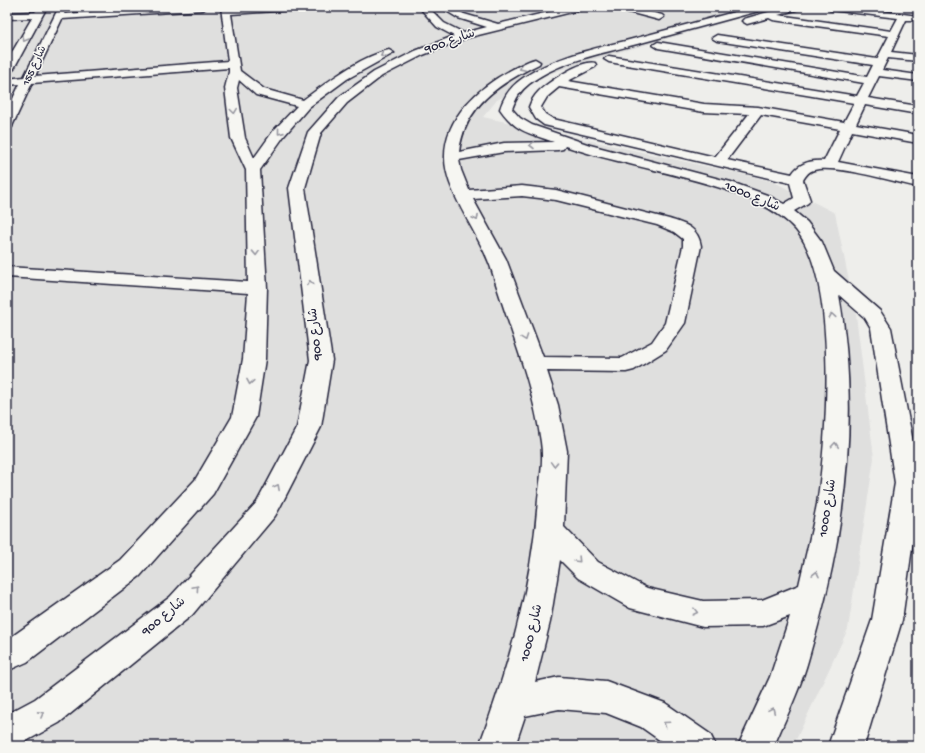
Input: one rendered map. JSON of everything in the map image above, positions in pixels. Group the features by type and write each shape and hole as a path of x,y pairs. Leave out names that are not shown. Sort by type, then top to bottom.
{"street":[{"path":"60,12 203,7"},
{"path":"7,656 16,652 130,568 204,487 244,417 254,359 258,288 253,170 238,138 231,88 234,68 225,9 293,7"},
{"path":"423,7 435,21 456,33"},
{"path":"444,7 461,16 498,27"},
{"name":"شارع 900","path":"7,733 47,711 181,606 266,509 309,427 321,360 297,188 315,132 343,100 378,74 478,22 541,7"},
{"name":"شارع 900","path":"253,170 279,133 305,104 343,77 374,60 412,42 456,33 498,27 581,7"},
{"path":"620,7 659,17"},
{"name":"شارع 1000","path":"497,746 514,702 532,636 543,585 551,532 554,447 546,398 495,256 456,178 451,158 455,136 465,116 474,103 490,88 524,67 562,52 734,7"},
{"path":"796,7 763,11 658,46 609,59 584,68 558,83 543,94 536,102 537,111 540,116 549,122 796,180"},
{"path":"830,7 918,19"},
{"path":"876,7 918,12"},
{"path":"7,16 41,11"},
{"name":"شارع 155","path":"7,70 41,11"},
{"path":"763,11 784,19 898,32"},
{"name":"شارع 1000","path":"756,746 786,679 812,593 830,504 838,419 834,330 826,273 813,242 801,226 784,210 741,190 726,185 585,148 527,128 515,121 506,109 507,101 511,94 522,84 533,77 577,58 763,11"},
{"name":"شارع 155","path":"7,124 60,12"},
{"path":"829,165 880,61 898,32 903,17"},
{"path":"680,49 752,30 784,19"},
{"path":"710,41 880,61 918,78"},
{"path":"658,46 680,49 880,61 918,58"},
{"path":"609,59 918,110"},
{"path":"7,82 234,68 264,94 305,104"},
{"path":"666,80 676,70"},
{"path":"558,83 704,108 758,111 918,139"},
{"path":"646,99 656,89"},
{"path":"718,162 758,111"},
{"path":"451,158 475,152 515,146 585,148"},
{"path":"784,210 802,200 796,180 798,174 812,165 829,165 918,182"},
{"path":"464,195 522,191 556,195 663,222 680,228 691,237 692,246 675,323 659,346 626,365 534,364"},
{"path":"7,272 258,288"},
{"path":"826,273 873,315 881,328 913,484 887,620 846,746"},
{"path":"551,532 588,570 641,599 703,614 764,613 812,593"},
{"path":"514,702 559,693 606,697 653,715 698,746"}],"shaded area":[{"path":"7,7 780,7 595,59 539,77 497,100 483,117 772,181 835,213 856,315 874,458 848,629 793,746 7,746"}]}
